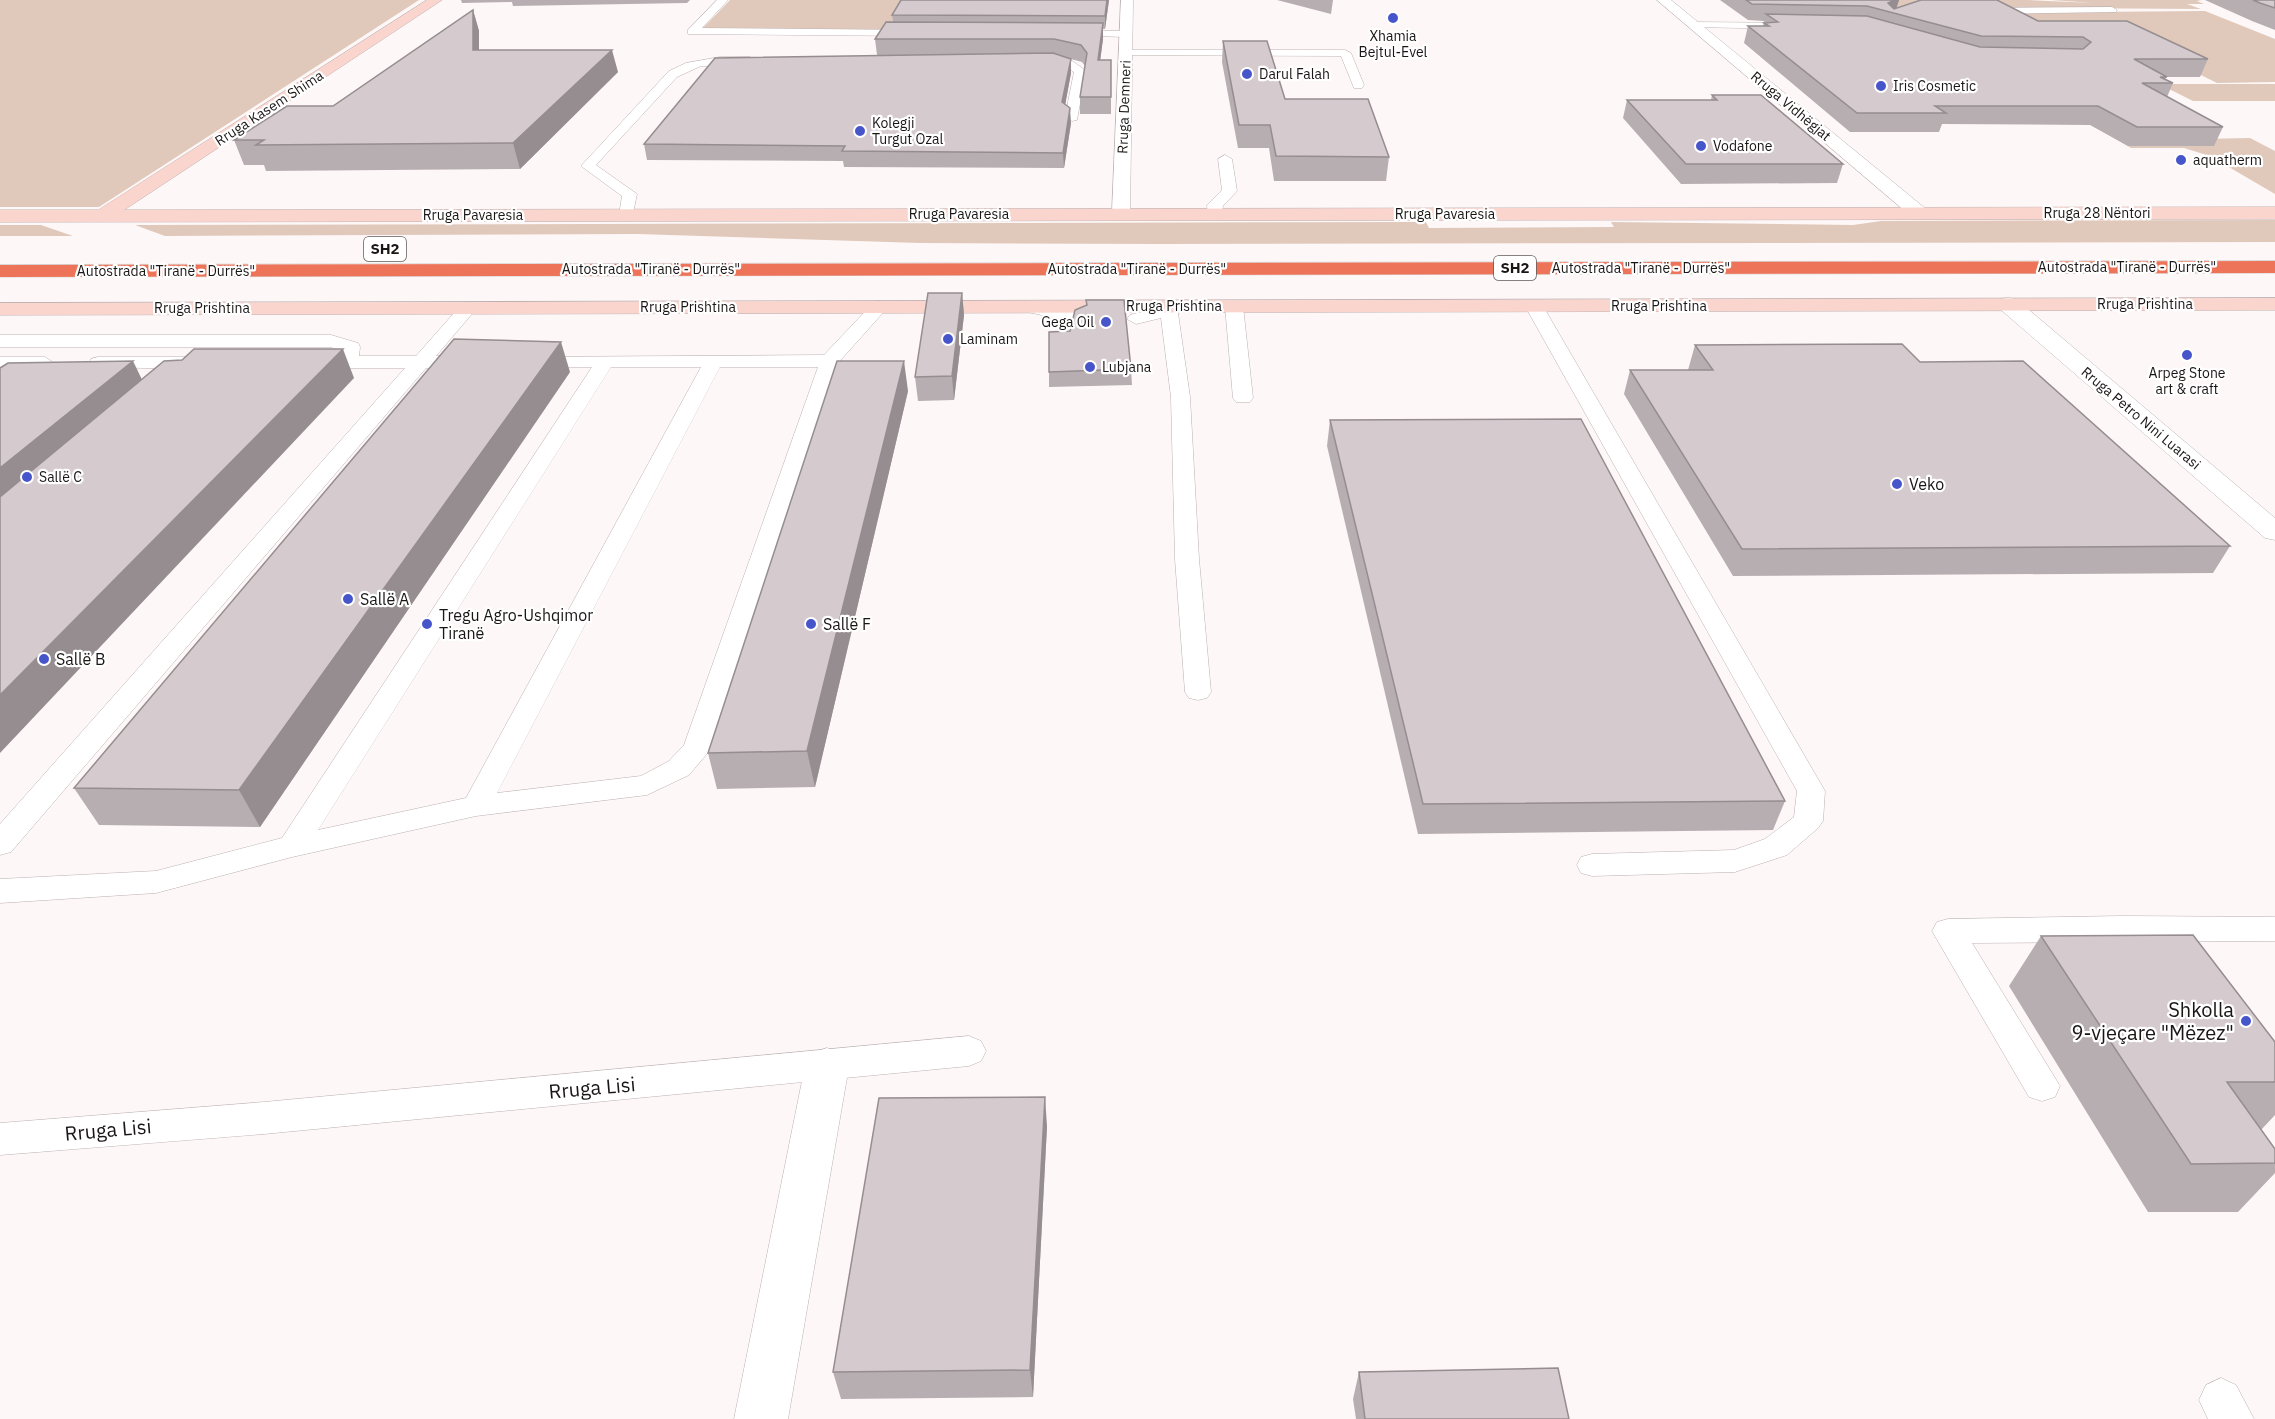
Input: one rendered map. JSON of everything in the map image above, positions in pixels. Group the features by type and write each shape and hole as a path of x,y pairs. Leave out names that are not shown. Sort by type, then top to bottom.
{"highway":[{"name":"Autostrada \"Tiranë - Durrës\"","path":"0,271 2275,267"}],"main road":[{"name":"Rruga Kasem Shima","path":"102,216 436,0"},
{"name":"Rruga Pavaresia","path":"0,216 1919,213"},
{"name":"Rruga 28 Nëntori","path":"1919,213 2275,213"},
{"name":"Rruga Prishtina","path":"0,309 2275,304"}],"street":[{"name":"Rruga Demneri","path":"1121,214 1127,0"},
{"name":"Rruga Vidhëgjat","path":"1669,5 1694,18 1919,213"},
{"name":"Rruga Petro Nini Luarasi","path":"2008,304 2275,532"},
{"path":"760,1419 827,1066"}],"lane":[{"path":"723,0 693,32 926,33"},
{"path":"1972,11 2112,10"},
{"path":"1694,18 1812,26"},
{"path":"1056,33 1126,34"},
{"path":"1125,53 1345,53 1358,85"},
{"path":"627,215 630,194 588,166 682,67 718,60 766,60"},
{"path":"1018,61 1054,61 1077,67 1080,71 1072,117"},
{"path":"1216,214 1215,205 1230,190 1225,159"},
{"path":"0,891 156,882 292,846 476,806 647,785 679,768 697,749 829,361 880,306"},
{"path":"1025,306 1077,318"},
{"path":"1234,306 1243,398"},
{"path":"1534,306 1811,791 1808,821 1776,847 1735,861 1592,865"},
{"path":"0,844 468,308"},
{"path":"1136,319 1177,308 1178,359 1185,452 1186,541 1198,692"},
{"path":"0,341 331,341 351,347 349,362"},
{"path":"292,846 605,361"},
{"path":"476,806 714,361"},
{"path":"512,362 829,361"},
{"path":"290,362 489,362"},
{"path":"0,363 218,363"},
{"path":"19,384 47,363"},
{"path":"168,386 195,363"},
{"path":"2042,1086 1948,931 2123,928 2275,929"},
{"name":"Rruga Lisi","path":"0,1139 827,1066 969,1051"}],"shaded area":[{"path":"0,0 419,0 99,207 0,207"},
{"path":"730,0 902,0 889,30 702,29"},
{"path":"1815,0 2027,0 2093,3 2051,0 2202,0 2197,1 2204,4 2187,4 2201,9 2052,8 1890,17"},
{"path":"2205,11 2275,39 2275,82 2217,83 2122,36 1987,13"},
{"path":"2159,84 2275,84 2275,101 2193,101"},
{"path":"2051,101 2199,139 2250,138 2275,151 2275,194 2210,156 2184,148 2131,148"},
{"path":"2275,220 2275,242 920,243 638,234 165,236 135,225 1426,222 1429,228 1614,227 1611,222 1853,225 1881,221"},
{"path":"0,225 41,225 73,236 0,236"}],"building":[{"path":"901,0 1107,0 1105,16 892,15"},
{"path":"1746,0 1895,0 1888,3 1894,9 1921,0 1997,0 2038,21 2127,21 2208,59 2134,59 2167,77 2160,77 2173,83 2142,83 2223,127 2137,127 2098,106 1935,106 1946,113 1857,113 1748,26 1769,26 1764,23 1778,22 1766,14 1867,16 1980,47 2083,49 2091,42 2083,37 1981,36 1867,6 1752,4"},
{"path":"2253,0 2275,0 2275,8 2260,3"},
{"path":"473,10 473,50 612,50 513,143 256,145 264,140 234,140 287,106 333,106"},
{"path":"886,22 1103,23 1098,60 1111,60 1111,97 1080,97 1087,53 1081,45 1054,39 875,39"},
{"path":"1223,41 1267,41 1285,99 1368,99 1389,157 1276,156 1270,125 1239,125"},
{"path":"1053,53 1071,59 1062,102 1070,108 1063,153 842,151 845,146 644,144 715,58"},
{"path":"1712,95 1761,95 1843,164 1686,164 1627,100 1717,100"},
{"path":"928,293 962,293 952,376 915,377"},
{"path":"1086,300 1124,300 1131,369 1049,372 1049,332 1070,331 1075,310 1087,305"},
{"name":"Sallë A","path":"454,339 561,342 239,790 74,788"},
{"name":"Veko","path":"1902,344 1920,362 2023,361 2230,546 1742,549 1630,370 1713,370 1695,345"},
{"name":"Sallë B","path":"194,349 343,349 0,695 0,497 164,361 182,360"},
{"path":"133,361 0,468 0,368 8,363"},
{"name":"Sallë F","path":"837,361 904,361 807,751 708,753"},
{"path":"1581,419 1785,801 1423,804 1330,420"},
{"path":"2193,935 2275,1042 2275,1082 2227,1082 2275,1149 2275,1163 2191,1164 2041,936"},
{"path":"1045,1097 1030,1370 833,1372 879,1098"},
{"path":"1558,1368 1569,1419 1365,1419 1359,1372"}],"place":[{"name":"Xhamia Bejtul-Evel","path":"1393,18"},
{"name":"Darul Falah","path":"1247,74"},
{"name":"Iris Cosmetic","path":"1881,86"},
{"name":"Kolegji Turgut Ozal","path":"860,131"},
{"name":"Vodafone","path":"1701,146"},
{"name":"aquatherm","path":"2181,160"},
{"name":"Gega Oil","path":"1106,322"},
{"name":"Laminam","path":"948,339"},
{"name":"Arpeg Stone art & craft","path":"2187,355"},
{"name":"Lubjana","path":"1090,367"},
{"name":"Sallë C","path":"27,477"},
{"name":"Veko","path":"1897,484"},
{"name":"Sallë A","path":"348,599"},
{"name":"Tregu Agro-Ushqimor Tiranë","path":"427,624"},
{"name":"Sallë F","path":"811,624"},
{"name":"Sallë B","path":"44,659"},
{"name":"Shkolla 9-vjeçare \"Mëzez\"","path":"2246,1021"}]}
